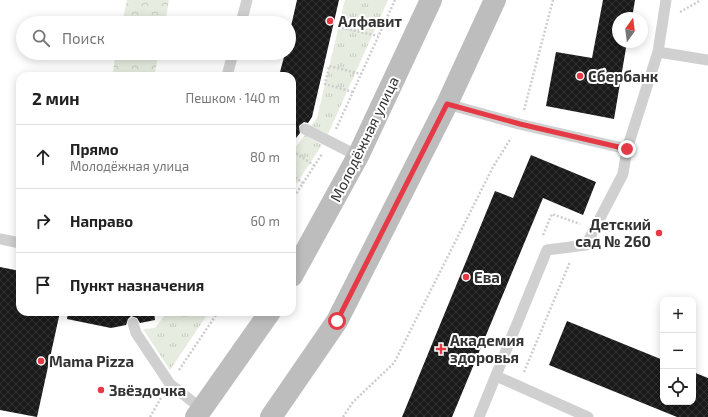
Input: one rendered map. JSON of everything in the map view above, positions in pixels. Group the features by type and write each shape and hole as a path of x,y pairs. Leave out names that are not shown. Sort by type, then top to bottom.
{"main road":[{"name":"Молодёжная улица","path":"296,269 358,156 431,0"},
{"path":"270,417 337,321 447,104 495,0"},
{"path":"199,413 267,316"}],"lane":[{"path":"243,16 247,0"},
{"path":"479,417 547,250 586,245 623,174 627,149 658,52 666,0"},
{"path":"658,52 708,60"},
{"path":"228,72 231,60"},
{"path":"447,104 520,124 627,149"},
{"path":"305,129 358,156"},
{"path":"0,238 16,242"},
{"path":"133,323 136,333 170,384 199,413"},
{"path":"496,376 588,417"}],"path":[{"path":"296,194 330,143 395,0"},
{"path":"343,417 353,402 394,363 493,167 520,124 553,0"},
{"path":"338,27 378,36"},
{"path":"353,92 325,84 329,66 361,74"},
{"path":"296,153 315,166"},
{"path":"296,178 303,183"},
{"path":"518,386 576,247"},
{"path":"150,417 215,316"}],"green space":[{"path":"127,0 169,0 166,16 124,16"},
{"path":"345,0 388,0 328,134 311,126 317,118"},
{"path":"115,60 157,60 155,72 113,72"},
{"path":"305,135 322,145 296,184 296,147"},
{"path":"164,316 206,316 170,370 143,329 155,328"}],"building":[{"path":"297,0 339,0 312,117 308,123 304,122 299,126 300,133 296,138 296,72 280,72 283,60 296,60 296,16 293,16"},
{"path":"603,0 635,0 633,12 612,12 612,48 626,48 614,119 546,106 556,52 592,58"},
{"path":"531,155 596,182 583,215 543,198 452,417 402,417 495,191 513,198"},
{"path":"0,267 16,270 16,316 59,316 37,417 0,410"},
{"path":"67,316 131,316 126,325 111,328 67,319"},
{"path":"131,316 154,316 155,320 140,323 137,318"},
{"path":"567,321 660,359 660,405 696,405 696,373 708,378 708,417 677,417 549,365"}],"place":[{"name":"Алфавит","path":"330,21"},
{"name":"Сбербанк","path":"580,76"},
{"name":"Детский сад № 260","path":"659,233"},
{"name":"Ева","path":"466,277"},
{"name":"Академия здоровья","path":"441,349"},
{"name":"Mama Pizza","path":"41,361"},
{"name":"Звёздочка","path":"101,390"}],"route":[{"path":"337,321 447,104 520,124 627,149"}]}
